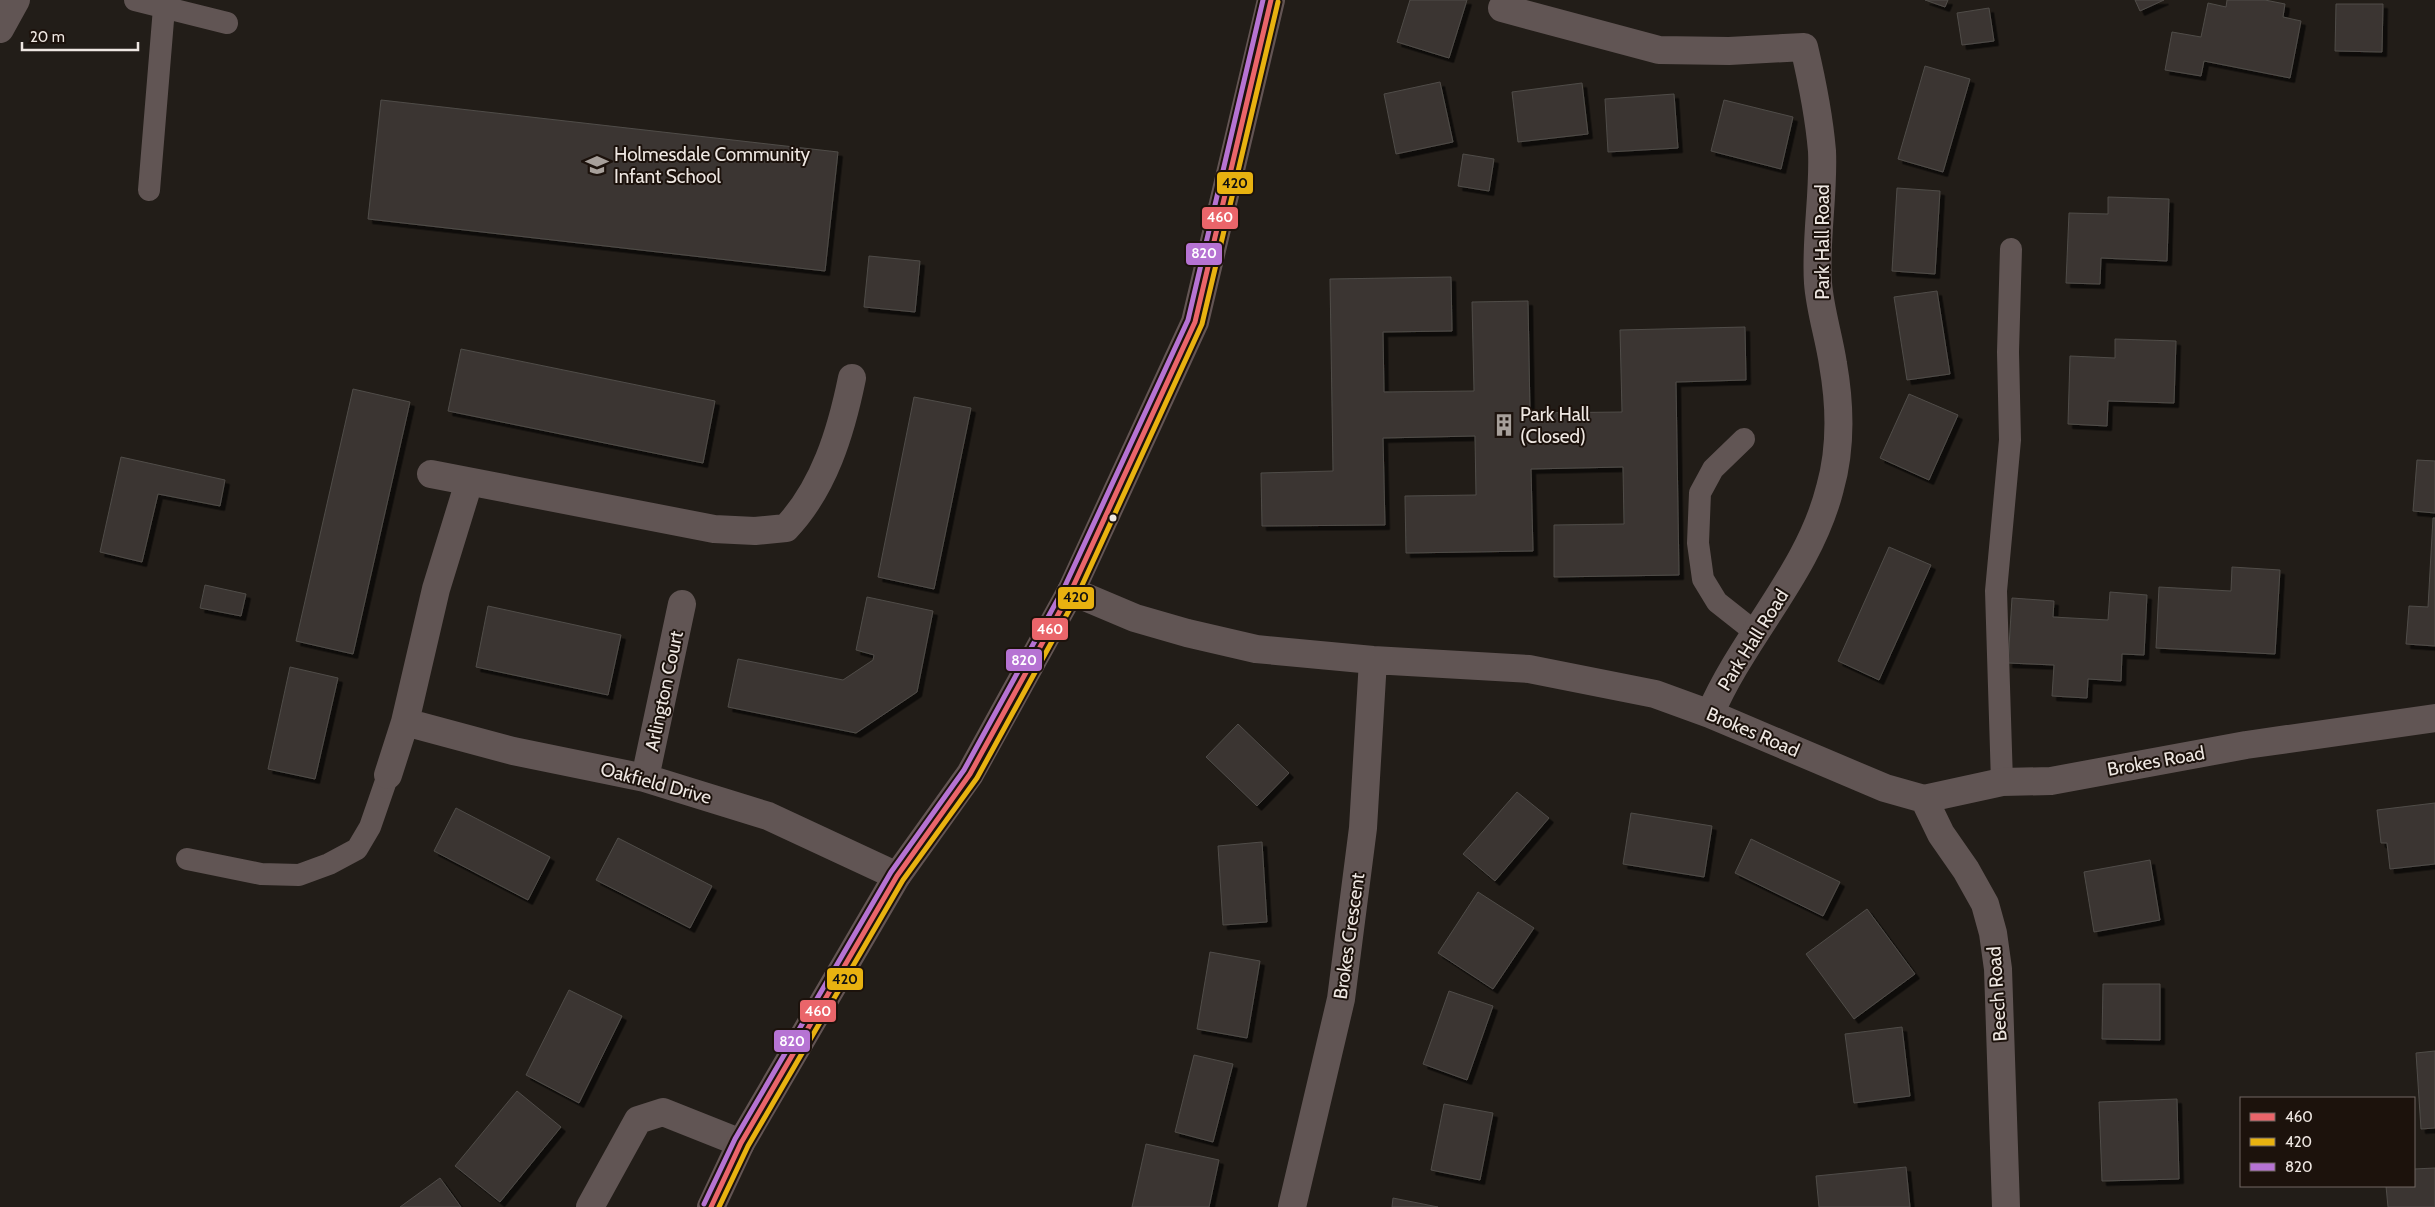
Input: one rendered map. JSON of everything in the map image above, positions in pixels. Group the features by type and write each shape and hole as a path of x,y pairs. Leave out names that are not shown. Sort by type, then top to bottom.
{"main road":[{"path":"712,1207 741,1143 897,876 970,774 1071,590 1195,322 1271,0"}],"street":[{"path":"0,29 16,0"},
{"name":"Park Hall Road","path":"1502,8 1659,50 1729,51 1804,47 1815,97 1822,151 1818,282 1833,365 1838,407 1837,448 1830,488 1816,528 1794,573 1726,679 1710,714"},
{"path":"432,474 714,529 755,531 786,528 802,511 826,464 844,419 852,378"},
{"path":"388,774 405,722 436,589 469,482"},
{"name":"Brokes Road","path":"1071,590 1136,618 1186,633 1256,649 1373,660 1529,669 1655,694 1710,714 1885,788 1924,799 2002,782 2051,781 2246,745 2435,718"},
{"name":"Arlington Court","path":"645,778 682,604"},
{"name":"Brokes Crescent","path":"1292,1207 1341,1000 1363,828 1373,660"},
{"name":"Oakfield Drive","path":"405,722 513,751 645,778 768,816 897,876"},
{"name":"Beech Road","path":"1924,799 1941,834 1966,870 1985,904 1993,933 1998,969 2006,1207"},
{"path":"590,1207 638,1120 663,1112 741,1143"}],"lane":[{"path":"135,0 227,23"},
{"path":"148,190 164,8"},
{"path":"2002,782 1996,591 2010,440 2008,352 2011,249"},
{"path":"1744,439 1713,469 1700,493 1698,543 1703,579 1717,602 1755,632"},
{"path":"187,859 261,874 300,875 329,864 357,849 370,828 388,774"}],"building":[{"path":"1410,0 1467,0 1449,58 1397,42"},
{"path":"1925,0 1948,0 1945,7"},
{"path":"2135,0 2164,0 2140,11"},
{"path":"2227,0 2265,0 2285,4 2283,17 2301,21 2290,78 2204,61 2201,76 2165,70 2172,32 2201,37 2208,3 2226,7"},
{"path":"2336,4 2383,4 2382,52 2335,51"},
{"path":"1989,8 1994,41 1962,45 1957,13"},
{"path":"1925,66 1970,79 1943,172 1898,159"},
{"path":"1440,82 1453,142 1396,154 1384,94"},
{"path":"1582,83 1588,134 1518,142 1512,92"},
{"path":"1674,94 1678,148 1608,152 1605,99"},
{"path":"381,100 838,152 825,271 368,219"},
{"path":"1724,100 1793,117 1781,169 1711,151"},
{"path":"1463,154 1494,159 1489,191 1458,186"},
{"path":"1897,188 1940,191 1935,274 1892,271"},
{"path":"2108,197 2169,199 2167,261 2101,258 2100,284 2066,283 2069,213 2108,214"},
{"path":"869,256 920,261 915,312 864,307"},
{"name":"Park Hall (Closed)","path":"1451,277 1452,331 1383,332 1384,392 1474,391 1472,302 1528,301 1530,413 1622,412 1620,330 1745,327 1746,380 1676,382 1679,575 1554,577 1554,525 1624,524 1623,467 1531,469 1533,551 1406,553 1405,496 1476,495 1475,436 1383,438 1385,525 1262,526 1261,473 1333,471 1330,279"},
{"path":"1937,291 1950,374 1907,380 1894,297"},
{"path":"2115,339 2176,341 2174,403 2108,401 2107,426 2068,424 2070,356 2115,358"},
{"path":"461,349 715,401 703,463 448,411"},
{"path":"353,389 410,402 353,654 296,641"},
{"path":"1909,394 1958,415 1929,480 1880,458"},
{"path":"914,397 971,408 934,589 878,577"},
{"path":"121,457 225,480 220,506 158,494 142,562 100,552"},
{"path":"2417,460 2435,461 2435,513 2413,511"},
{"path":"2433,518 2435,518 2435,646 2406,644 2409,606 2428,607"},
{"path":"1889,547 1931,565 1879,680 1838,661"},
{"path":"2232,567 2280,570 2275,654 2156,648 2159,587 2231,591"},
{"path":"205,585 246,594 241,616 200,608"},
{"path":"2110,592 2147,595 2144,655 2122,654 2121,681 2088,679 2087,698 2052,696 2054,665 2008,663 2012,598 2054,601 2053,617 2108,620"},
{"path":"867,597 933,611 917,692 856,733 728,707 738,659 843,680 873,660 874,655 856,650"},
{"path":"488,606 621,635 608,695 476,667"},
{"path":"290,667 338,678 315,779 268,769"},
{"path":"1238,724 1289,773 1257,806 1206,757"},
{"path":"1517,792 1549,818 1495,881 1463,854"},
{"path":"2435,803 2435,864 2390,869 2387,843 2381,843 2377,810"},
{"path":"456,808 550,857 528,900 434,851"},
{"path":"1631,813 1712,826 1704,877 1623,864"},
{"path":"618,838 712,886 690,928 596,880"},
{"path":"1751,839 1840,882 1823,916 1735,873"},
{"path":"1262,842 1267,922 1223,925 1218,846"},
{"path":"2150,860 2160,920 2094,932 2084,872"},
{"path":"1478,892 1534,928 1493,989 1438,953"},
{"path":"1867,909 1915,974 1854,1019 1806,954"},
{"path":"1210,952 1260,961 1247,1038 1197,1029"},
{"path":"2103,984 2160,984 2160,1040 2102,1039"},
{"path":"569,990 622,1016 579,1103 526,1075"},
{"path":"1449,991 1493,1006 1467,1080 1423,1064"},
{"path":"1902,1027 1910,1096 1854,1103 1845,1034"},
{"path":"2435,1051 2435,1128 2421,1129 2416,1053"},
{"path":"1194,1055 1233,1064 1213,1142 1175,1132"},
{"path":"517,1091 561,1127 500,1202 455,1166"},
{"path":"2177,1099 2179,1179 2102,1181 2099,1102"},
{"path":"1444,1104 1493,1113 1480,1180 1431,1170"},
{"path":"1146,1144 1219,1160 1209,1207 1132,1207"},
{"path":"1906,1167 1910,1207 1819,1207 1816,1176"},
{"path":"2435,1168 2435,1207 2388,1207 2386,1187 2415,1187 2415,1169"},
{"path":"440,1178 461,1207 400,1207"},
{"path":"1393,1198 1438,1207 1392,1207"}],"transit line":[{"name":"820","path":"704,1204 735,1139 891,872 964,770 1064,588 1188,320 1263,0"},
{"name":"460","path":"711,1207 741,1143 897,876 970,774 1071,591 1195,322 1271,0"},
{"name":"420","path":"719,1207 748,1146 903,880 977,778 1078,594 1202,324 1278,2"}],"place":[{"name":"Holmesdale Community Infant School","path":"597,165"},
{"name":"Park Hall (Closed)","path":"1504,425"}]}
